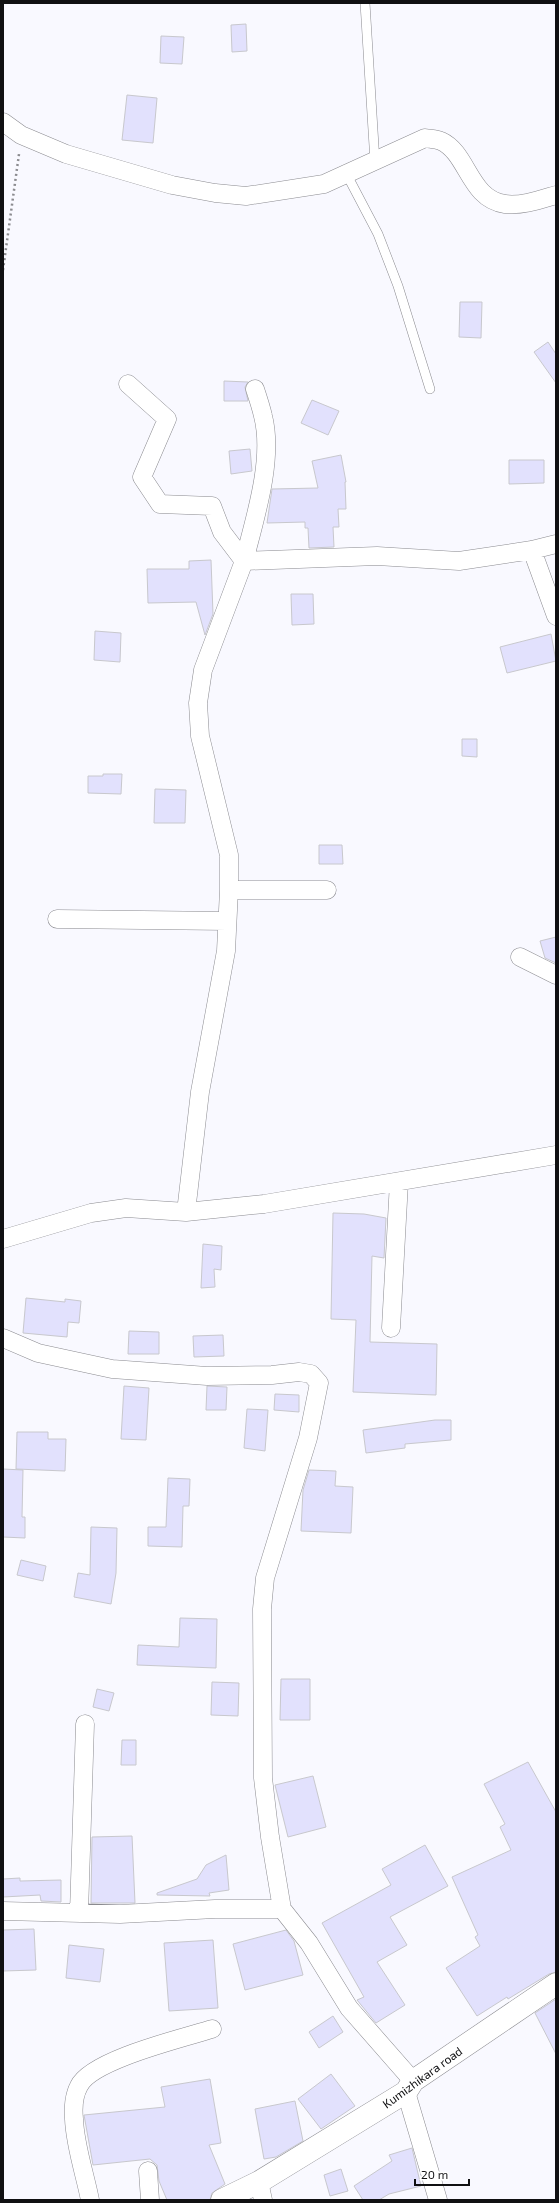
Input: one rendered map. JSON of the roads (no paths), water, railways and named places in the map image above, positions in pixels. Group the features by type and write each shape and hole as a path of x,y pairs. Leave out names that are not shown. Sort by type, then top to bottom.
{"street":[{"path":"3,122 21,135 66,154 172,185 215,193 246,196 306,188 324,184 376,162 425,138 441,141 456,154 473,181 490,200 505,204 526,203 556,195"},
{"path":"128,384 167,418 142,477 160,504 212,506 222,532 244,560"},
{"path":"186,1212 200,1092 226,951 229,890 229,855 200,736 198,703 203,670 244,560 261,495 264,470 264,417 255,389"},
{"path":"244,560 312,560 377,556 459,561 532,550 556,544"},
{"path":"532,550 556,616"},
{"path":"229,890 327,890"},
{"path":"57,919 227,922"},
{"path":"520,956 556,975"},
{"path":"3,1239 91,1214 126,1208 186,1212 264,1204 556,1155"},
{"path":"391,1328 398,1182"},
{"path":"3,1338 38,1353 112,1369 207,1376 272,1375 299,1372 311,1374 319,1383 308,1438 265,1578 262,1609 262,1778 282,1909 309,1943 350,2008 410,2087 438,2200"},
{"path":"79,1913 85,1724"},
{"path":"3,1911 120,1914 215,1909 282,1909"},
{"name":"Kumizhikara road","path":"222,2200 261,2191 556,1984"},
{"path":"90,2200 74,2120 74,2102 79,2085 93,2070 112,2061 212,2029"},
{"path":"148,2171 150,2200"}],"lane":[{"path":"365,3 376,162"},
{"path":"347,175 378,234 430,389"}]}
